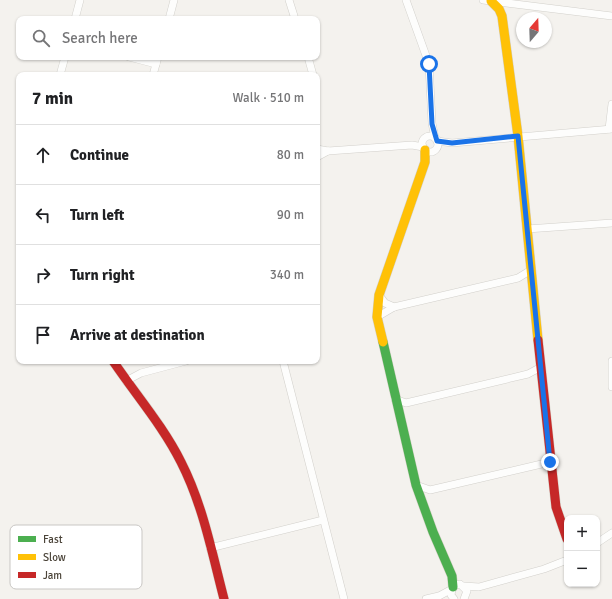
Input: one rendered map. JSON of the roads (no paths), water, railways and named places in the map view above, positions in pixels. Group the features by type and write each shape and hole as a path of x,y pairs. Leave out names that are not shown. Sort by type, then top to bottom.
{"street":[{"path":"76,16 80,0"},
{"path":"170,16 174,0"},
{"path":"289,0 294,16"},
{"path":"487,1 611,17"},
{"path":"487,1 499,9 502,16 518,136 550,462 556,507 564,530"},
{"path":"408,2 429,64 432,124 430,144 425,162 379,295 377,317 398,413 416,485 422,504 452,576 457,586 467,591 465,598"},
{"path":"502,16 508,8 514,4"},
{"path":"61,72 64,60"},
{"path":"309,60 312,72"},
{"path":"154,72 157,61"},
{"path":"320,150 328,151 412,146 610,129 612,104"},
{"path":"320,155 328,151"},
{"path":"527,229 612,223"},
{"path":"377,317 394,307 518,278 530,270"},
{"path":"518,278 532,283"},
{"path":"379,295 385,303 394,307"},
{"path":"612,361 612,387"},
{"path":"115,364 181,461 198,500 224,599"},
{"path":"126,381 141,373 175,364"},
{"path":"284,364 344,599"},
{"path":"395,399 406,403 528,374 541,367"},
{"path":"528,374 542,379"},
{"path":"398,413 406,403"},
{"path":"416,485 430,490 550,462"},
{"path":"422,504 430,490"},
{"path":"210,548 324,520"},
{"path":"600,541 612,533"},
{"path":"426,599 439,596 457,586 479,587 544,569 564,561"},
{"path":"439,596 454,598 457,586"},
{"path":"465,598 479,587"}]}
